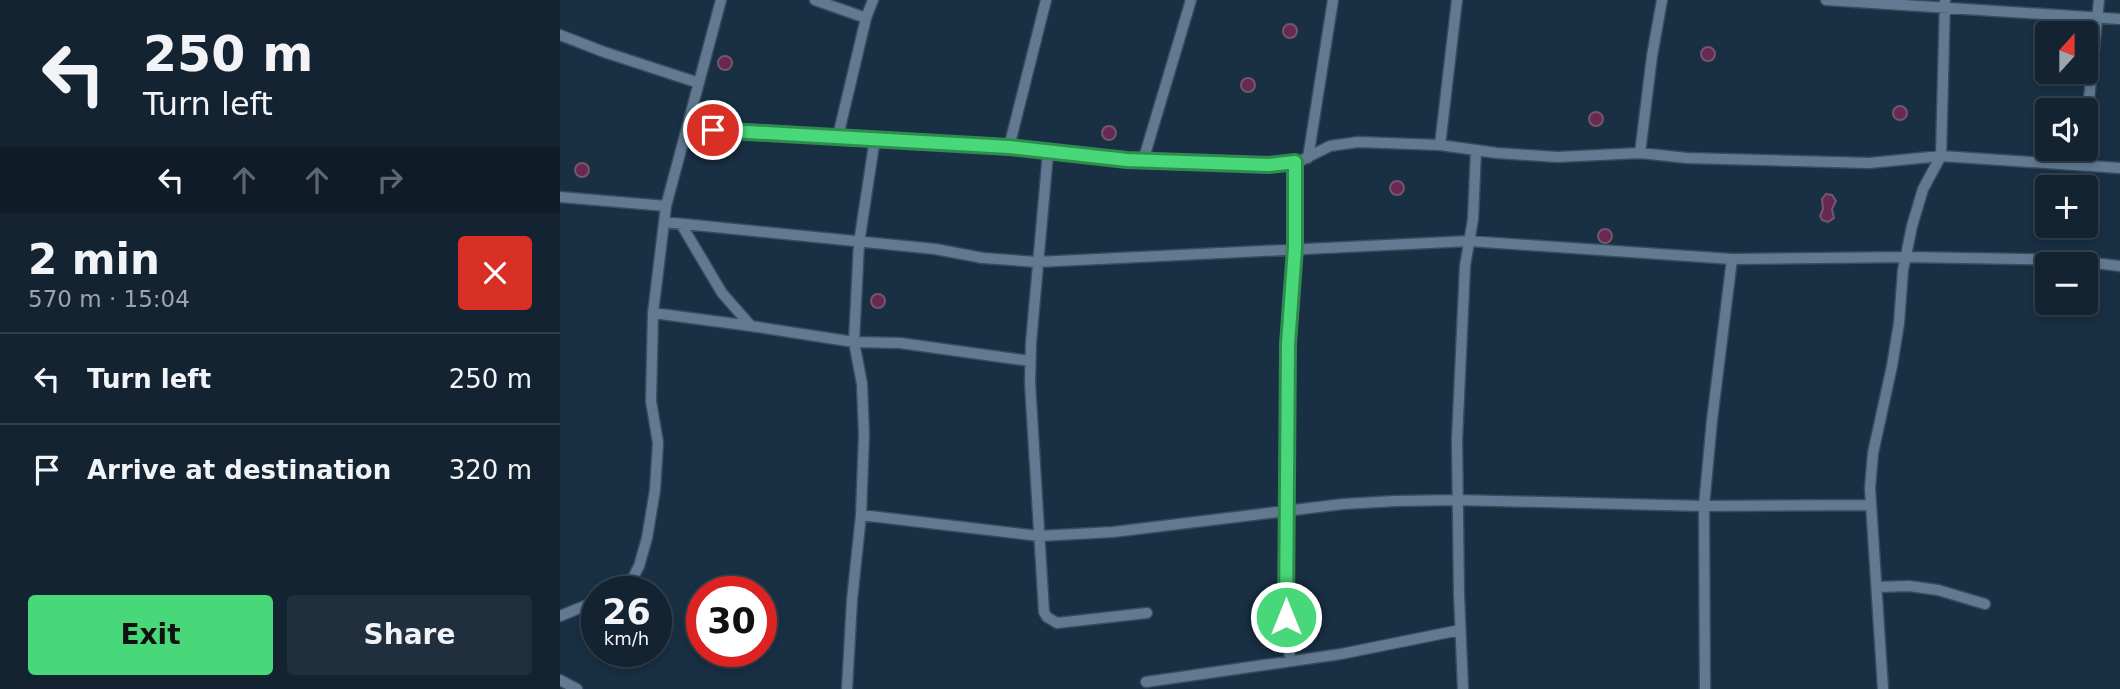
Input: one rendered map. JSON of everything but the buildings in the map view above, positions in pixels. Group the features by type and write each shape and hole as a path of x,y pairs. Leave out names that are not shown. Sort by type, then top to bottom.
{"street":[{"path":"634,576 647,538 655,490 658,443 651,401 653,313 666,205 721,0"},
{"path":"815,0 866,18"},
{"path":"838,136 866,18 873,0"},
{"path":"1009,147 1046,0"},
{"path":"1143,161 1191,0"},
{"path":"1308,158 1333,0"},
{"path":"1440,145 1457,0"},
{"path":"1640,153 1662,0"},
{"path":"1826,0 1945,5 2120,19"},
{"path":"2089,98 2099,0"},
{"path":"1883,689 1871,505 1873,453 1892,366 1906,257 1923,190 1941,156 1945,5"},
{"path":"560,35 699,83"},
{"path":"688,129 1009,147 1143,161 1269,165 1295,162 1330,146 1358,142 1440,145 1557,157 1640,153 1687,158 1869,163 1941,156 2120,168"},
{"path":"847,689 852,600 861,515 864,435 862,384 854,342 859,243 875,138"},
{"path":"1463,689 1457,440 1465,266 1473,219 1476,150"},
{"path":"1048,153 1030,361 1044,612 1057,623 1147,614"},
{"path":"2082,161 2082,165"},
{"path":"1290,661 1286,598 1288,344 1295,248 1295,162"},
{"path":"560,197 666,205"},
{"path":"664,222 1037,262 1469,241 1732,259 1906,257 2069,260 2120,266"},
{"path":"681,224 722,293 751,326"},
{"path":"1705,689 1704,506 1732,259"},
{"path":"653,313 854,342 900,343 1030,361"},
{"path":"861,515 1039,536 1127,531 1395,501 1704,506 1871,505"},
{"path":"1878,586 1938,590 1985,604"},
{"path":"560,616 581,607"},
{"path":"1146,682 1290,661 1460,630"},
{"path":"560,680 577,689"}],"route":[{"path":"713,130 1009,147 1127,160 1269,165 1295,162 1295,248 1288,344 1286,617"}]}
